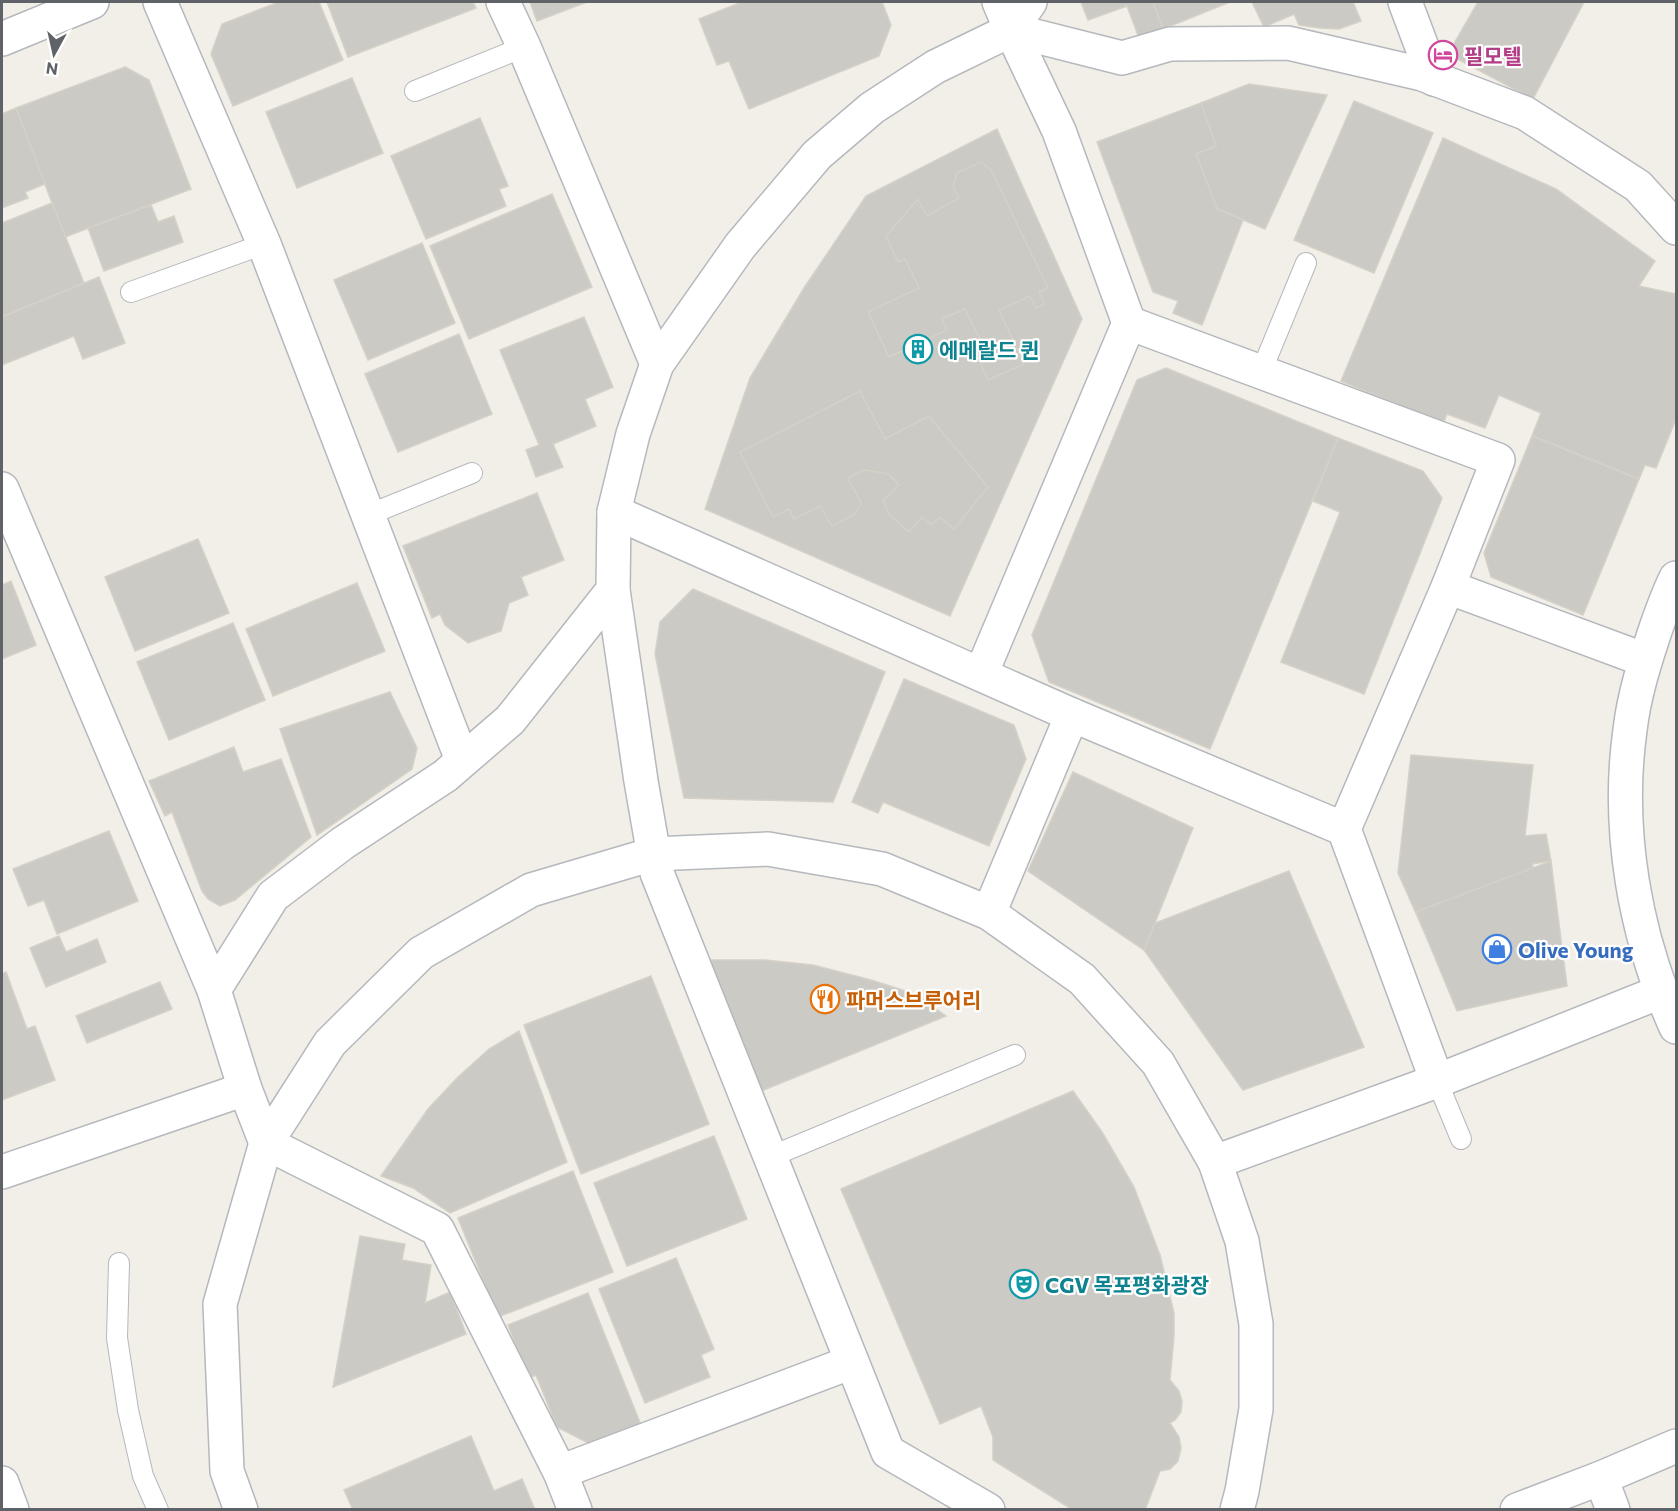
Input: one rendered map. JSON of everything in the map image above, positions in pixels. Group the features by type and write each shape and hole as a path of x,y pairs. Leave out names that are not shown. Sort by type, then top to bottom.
{"street":[{"path":"2,39 92,2"},
{"path":"160,2 264,244 462,760"},
{"path":"503,2 657,364"},
{"path":"988,1509 888,1452 657,873 612,590 614,512 633,434 657,364 740,246 817,155 872,108 935,67 1005,16 1030,2"},
{"path":"1405,2 1434,79"},
{"path":"1005,16 1122,58 1170,44 1288,43 1422,74 1525,113 1638,186 1677,228"},
{"path":"981,674 1129,323 1059,131 1005,16"},
{"path":"1129,323 1498,460 1448,587 1344,829 1437,1081"},
{"path":"2,489 214,990 244,1089 266,1143 437,1229 560,1472 574,1509"},
{"path":"614,512 1072,715 1344,829"},
{"path":"1677,578 1645,660 1630,730 1625,809 1633,889 1660,992 1677,1027"},
{"path":"1448,587 1645,660"},
{"path":"214,990 273,896 343,843 445,776 510,720 612,590"},
{"path":"988,913 1072,715"},
{"path":"242,1509 227,1471 220,1304 266,1143 330,1042 421,954 531,890 653,854 768,849 882,869 988,913 1082,979 1158,1063 1215,1162 1242,1241 1256,1324 1256,1408 1237,1509"},
{"path":"1215,1162 1437,1081 1660,992"},
{"path":"2,1172 244,1089"},
{"path":"560,1472 852,1362"},
{"path":"1517,1509 1601,1478 1677,1446"},
{"path":"1601,1478 1613,1509"},
{"path":"2,1483 12,1509"}],"lane":[{"path":"415,91 524,47"},
{"path":"131,292 264,244"},
{"path":"1261,372 1306,263"},
{"path":"368,515 472,473"},
{"path":"770,1157 1015,1055"},
{"path":"1437,1081 1461,1139"},
{"path":"119,1263 117,1338 128,1410 143,1476 158,1509"}],"building":[{"path":"279,2 319,2 343,60 233,106 211,54 222,24"},
{"path":"327,2 473,2 476,8 348,57"},
{"path":"530,2 587,2 537,21"},
{"path":"742,2 882,2 891,25 879,56 749,109 729,61 717,65 699,19"},
{"path":"1081,2 1153,2 1163,29 1139,38 1127,6 1088,20"},
{"path":"1153,2 1230,2 1163,29"},
{"path":"1252,2 1353,2 1361,21 1339,29 1320,28 1299,25 1294,14 1264,27"},
{"path":"1478,2 1584,2 1533,99 1448,54"},
{"path":"125,67 149,80 191,189 65,237 16,108"},
{"path":"352,78 383,153 297,188 266,112"},
{"path":"1249,84 1327,95 1265,229 1217,209 1196,154 1216,146 1201,103"},
{"path":"1354,101 1433,133 1374,273 1294,240"},
{"path":"1201,103 1216,146 1196,154 1217,209 1243,220 1202,325 1173,313 1178,301 1153,292 1097,142"},
{"path":"16,108 45,184 25,192 28,198 2,208 2,114"},
{"path":"480,118 508,186 499,189 506,206 426,239 391,156"},
{"name":"에메랄드 퀸","path":"997,129 1082,319 950,616 705,509 750,378 804,288 866,196"},
{"path":"1443,138 1556,189 1655,261 1639,286 1676,294 1676,419 1656,468 1645,465 1639,479 1532,436 1541,413 1499,395 1485,428 1447,414 1441,429 1392,412 1396,404 1341,381"},
{"path":"981,162 991,170 1048,288 1039,292 1044,304 1036,308 1030,296 999,310 1024,364 988,380 972,345 981,341 965,309 942,319 947,330 889,357 868,312 919,288 905,259 898,262 886,236 918,199 927,216 959,198 953,187 957,173"},
{"path":"552,194 592,287 469,339 430,246"},
{"path":"52,203 84,283 2,317 2,223"},
{"path":"151,205 158,222 174,216 183,242 104,271 88,228"},
{"path":"422,243 455,323 368,360 334,280"},
{"path":"99,277 125,343 83,359 74,336 2,365 2,317"},
{"path":"584,317 613,387 585,399 596,426 553,444 563,467 536,477 526,450 539,445 500,350"},
{"path":"459,334 492,414 398,452 365,374"},
{"path":"1166,368 1338,438 1210,749 1049,682 1032,635 1137,380"},
{"path":"860,391 885,439 929,416 988,487 954,529 939,517 932,525 922,517 909,532 889,514 883,500 899,485 889,474 864,470 848,478 861,503 855,514 832,526 820,506 794,519 789,509 773,517 740,452"},
{"path":"1532,436 1639,479 1583,615 1491,577 1484,553"},
{"path":"1338,438 1423,471 1442,498 1364,694 1281,662 1340,512 1313,501"},
{"path":"537,493 564,560 521,577 528,595 509,603 501,631 468,643 445,625 440,614 432,618 403,546"},
{"path":"198,539 229,613 135,651 105,577"},
{"path":"11,581 36,645 2,659 2,585"},
{"path":"357,583 385,651 273,696 246,629"},
{"path":"693,589 885,672 833,802 684,798 655,654 660,622"},
{"path":"233,623 265,700 169,740 137,662"},
{"path":"904,679 1014,725 1026,759 989,846 883,802 878,813 852,802"},
{"path":"390,692 417,748 412,769 317,835 280,729"},
{"path":"234,747 243,772 281,759 311,837 235,900 220,906 208,899 202,891 172,812 165,816 149,781"},
{"path":"1411,755 1533,765 1525,836 1546,834 1551,861 1532,864 1556,938 1447,983 1398,873"},
{"path":"1073,772 1193,828 1144,950 1028,871"},
{"path":"109,831 138,901 57,934 44,900 28,906 13,869"},
{"name":"Olive Young","path":"1551,861 1567,986 1457,1011 1416,912"},
{"path":"1289,871 1364,1047 1243,1090 1144,950 1155,923"},
{"path":"59,936 66,952 97,939 106,962 46,987 30,948"},
{"path":"704,960 765,960 813,965 915,994 946,1016 761,1091"},
{"path":"6,972 27,1029 35,1026 55,1080 2,1100 2,974"},
{"path":"651,976 709,1124 581,1174 524,1025"},
{"path":"160,982 172,1009 87,1043 76,1016"},
{"path":"519,1031 567,1162 450,1213 413,1188 381,1176 428,1109 458,1077 489,1049"},
{"name":"CGV 목포평화광장","path":"1073,1091 1102,1132 1134,1187 1160,1255 1174,1313 1170,1380 1179,1391 1182,1401 1181,1412 1170,1423 1179,1437 1181,1448 1178,1461 1170,1469 1160,1471 1145,1510 1073,1510 993,1460 993,1437 981,1406 940,1424 841,1189"},
{"path":"714,1136 747,1219 627,1266 594,1183"},
{"path":"573,1171 613,1272 498,1317 458,1218"},
{"path":"360,1236 405,1244 402,1260 431,1265 425,1303 450,1292 466,1334 333,1387"},
{"path":"676,1258 714,1349 701,1355 710,1377 645,1403 599,1289"},
{"path":"588,1293 641,1425 592,1445 557,1427 536,1375 529,1378 508,1325"},
{"path":"471,1436 494,1491 522,1479 535,1510 353,1510 344,1490"}],"place":[{"name":"필모텔","path":"1443,55"},
{"name":"에메랄드 퀸","path":"918,349"},
{"name":"Olive Young","path":"1497,949"},
{"name":"파머스브루어리","path":"825,999"},
{"name":"CGV 목포평화광장","path":"1024,1284"}]}
